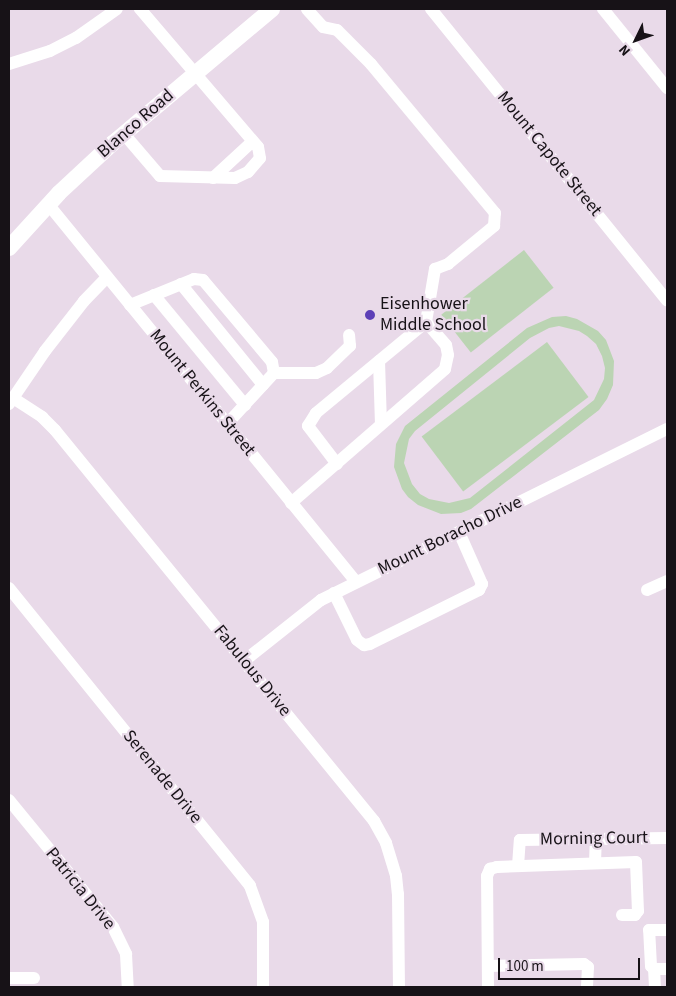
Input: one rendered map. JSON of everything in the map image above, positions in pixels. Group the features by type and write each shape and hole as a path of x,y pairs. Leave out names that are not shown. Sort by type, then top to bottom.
{"main road":[{"name":"Blanco Road","path":"9,248 48,204 124,134 195,72 272,9"}],"street":[{"path":"9,64 50,51 76,38 117,9"},
{"path":"124,134 160,176 235,178 248,172 260,158 258,147 140,9"},
{"path":"308,9 323,27 337,30 371,64 495,212 494,226 448,264 435,269 426,322 316,413 308,426 336,464"},
{"name":"Mount Capote Street","path":"431,9 667,300"},
{"path":"603,9 667,88"},
{"path":"213,178 253,141"},
{"name":"Mount Perkins Street","path":"48,204 356,582"},
{"path":"11,401 45,351 84,301 107,276"},
{"path":"130,305 194,279 203,280 272,362 274,374"},
{"path":"181,284 263,385"},
{"path":"154,295 244,405"},
{"path":"291,503 445,369 448,355 446,345 426,322"},
{"path":"227,424 274,374 316,373 328,368 350,346 349,335"},
{"path":"379,361 381,424"},
{"name":"Fabulous Drive","path":"11,401 42,417 55,430 374,821 386,842 394,867 398,894 399,987"},
{"name":"Mount Boracho Drive","path":"244,661 307,610 334,593 667,429"},
{"path":"334,593 357,640 364,645 395,632 479,590 482,584 459,532"},
{"path":"647,590 667,581"},
{"name":"Serenade Drive","path":"9,588 250,886 263,922 263,987"},
{"name":"Patricia Drive","path":"9,800 113,927 126,954 128,987"},
{"path":"622,915 635,915 638,911 636,862 638,838"},
{"name":"Morning Court","path":"518,866 520,840 667,838"},
{"path":"595,863 596,839"},
{"path":"488,987 487,876 490,870 497,867 636,862"},
{"path":"655,987 654,969 651,966 649,930 667,930"},
{"path":"488,966 584,964 588,968 587,987"},
{"path":"654,969 667,969"},
{"path":"9,978 34,978"}],"green space":[{"path":"524,250 554,288 471,352 441,315"},
{"path":"566,316 577,319 598,331 606,340 614,361 613,385 607,399 599,410 471,509 461,513 441,514 418,505 402,489 394,467 396,444 405,426 527,328 552,317","holes":["559,326 579,331 596,344 605,368 604,379 594,400 470,498 449,503 429,499 420,494 412,484 404,463 409,439 415,431 530,338 549,328"]},
{"path":"547,342 589,397 463,492 422,436"}],"place":[{"name":"Eisenhower Middle School","path":"370,315"}]}
